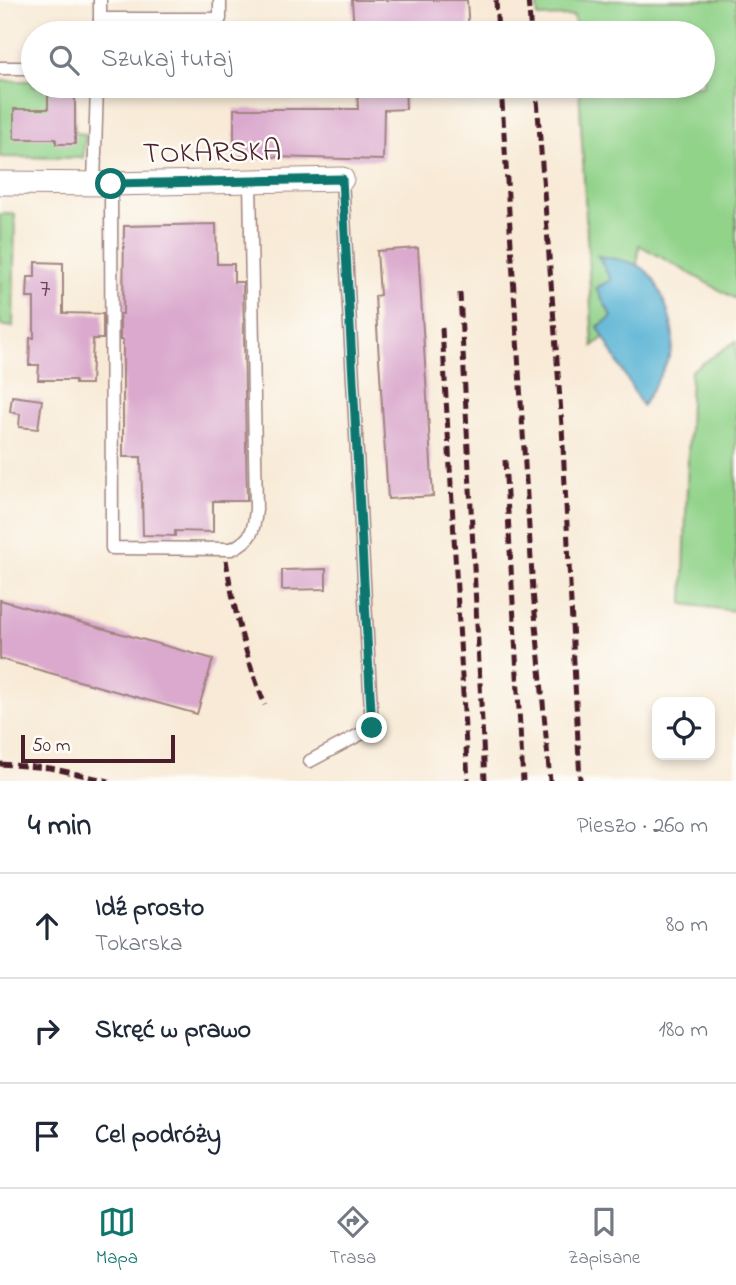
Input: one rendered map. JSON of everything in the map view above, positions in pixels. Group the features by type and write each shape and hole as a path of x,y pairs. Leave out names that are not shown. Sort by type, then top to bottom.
{"street":[{"name":"TOKARSKA","path":"0,183 103,184 342,179"}],"lane":[{"path":"100,0 100,19 220,19 220,0"},
{"path":"0,68 21,68"},
{"path":"98,98 103,184 112,548 232,549 245,542 255,528 250,181"},
{"path":"310,761 372,728 342,179"}],"green space":[{"path":"536,0 736,0 736,299 639,245 637,266 599,256 611,280 596,288 612,317 598,326 604,337 593,346 580,98 715,98 715,21 575,21 574,16 538,17"},
{"path":"0,81 21,81 21,98 74,98 75,133 86,134 83,158 0,157"},
{"path":"0,214 15,214 13,327 0,325"},
{"path":"736,341 736,611 683,604 691,371"}],"water":[{"path":"598,256 628,262 644,269 656,284 670,318 673,340 670,355 642,406 598,327 612,317 596,288 611,280"}],"building":[{"path":"352,0 467,0 468,21 353,21"},
{"path":"48,98 75,98 75,144 56,144 56,139 14,139 14,109 48,109"},
{"path":"358,98 406,98 406,109 384,110 383,160 234,156 234,109 358,109"},
{"path":"216,224 217,264 234,264 234,282 243,282 247,501 213,501 213,532 175,531 175,536 143,535 141,457 123,457 123,340 120,340 120,314 123,314 124,226"},
{"path":"418,248 433,496 388,499 375,296 380,295 377,251"},
{"path":"35,262 63,263 63,313 103,314 103,339 93,339 91,384 75,384 75,380 38,380 39,365 29,365 30,338 34,338 34,298 27,298 28,277 35,277"},
{"path":"12,396 42,400 38,429 19,427 20,414 10,412"},
{"path":"326,569 326,589 282,590 282,570"},
{"path":"0,600 213,659 197,714 0,659"}],"railway":[{"path":"496,0 497,21"},
{"path":"528,0 530,21"},
{"path":"502,98 533,591 550,781"},
{"path":"537,98 562,426 580,781"},
{"path":"460,293 485,781"},
{"path":"442,328 468,781"},
{"path":"505,460 523,781"},
{"path":"226,560 241,634 265,705"},
{"path":"0,764 50,768 109,781"}],"route":[{"path":"111,184 342,179 372,728"}]}
